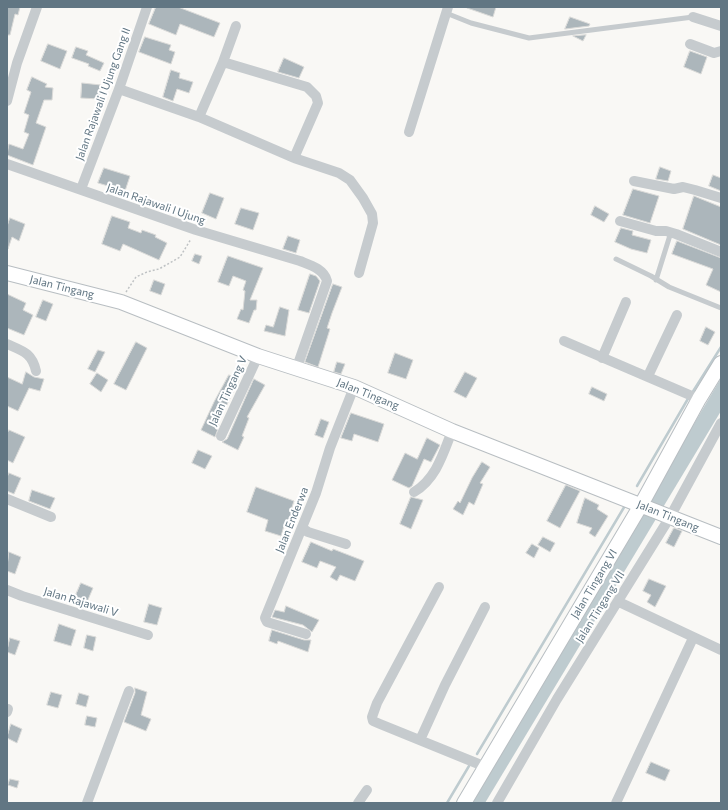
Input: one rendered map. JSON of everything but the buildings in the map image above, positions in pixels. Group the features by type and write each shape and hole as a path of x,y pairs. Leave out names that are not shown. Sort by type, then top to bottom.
{"main road":[{"name":"Jalan Tingang","path":"7,273 121,302 258,356 297,367 354,387 452,431 721,537"},
{"name":"Jalan Tingang VI","path":"464,803 644,506 699,399 721,363"}],"street":[{"path":"7,101 17,63 38,7"},
{"name":"Jalan Rajawali I Ujung Gang II","path":"81,189 119,89 147,7"},
{"path":"409,132 447,10"},
{"path":"693,17 721,26"},
{"path":"199,117 223,62 236,26"},
{"path":"690,44 714,53 721,51"},
{"path":"223,62 307,87 316,96 318,103 294,158"},
{"path":"119,89 199,117 294,158 339,173 350,180 372,214 374,223 359,273"},
{"name":"Jalan Rajawali I Ujung","path":"7,164 81,189 122,206 300,261 313,266 322,272 326,276 326,281 297,367"},
{"path":"634,181 674,189 683,187 721,198"},
{"path":"620,221 656,231 671,232 721,252"},
{"path":"602,358 626,302"},
{"path":"648,376 677,315"},
{"path":"564,341 699,399"},
{"path":"7,344 25,352 34,361 36,371"},
{"name":"Jalan Tingang V","path":"221,436 258,356"},
{"name":"Jalan Enderwa","path":"306,634 267,622 265,618 316,493 330,448 354,387"},
{"name":"Jalan Tingang VII","path":"497,803 561,693 619,602 665,515 721,423"},
{"path":"414,492 422,487 433,476 452,431"},
{"path":"7,499 51,517"},
{"path":"302,528 308,532 346,544"},
{"path":"439,587 377,702 372,717 373,721 486,767"},
{"name":"Jalan Rajawali V","path":"7,590 148,635"},
{"path":"619,602 721,650"},
{"path":"420,740 445,685 485,607"},
{"path":"616,803 693,638"},
{"path":"87,803 128,691"},
{"path":"358,803 367,790"}],"lane":[{"path":"447,10 471,23 529,38 693,17"},
{"path":"656,280 671,232"},
{"path":"616,258 669,287 721,308"}],"path":[{"path":"121,302 136,277 147,272 159,270 180,257 196,230"}],"shaded area":[{"path":"721,378 721,411 485,803 470,803"}],"waterway":[{"path":"692,393 721,347"},
{"path":"637,486 689,397"},
{"path":"477,754 626,504"},
{"path":"447,803 469,766"}]}
